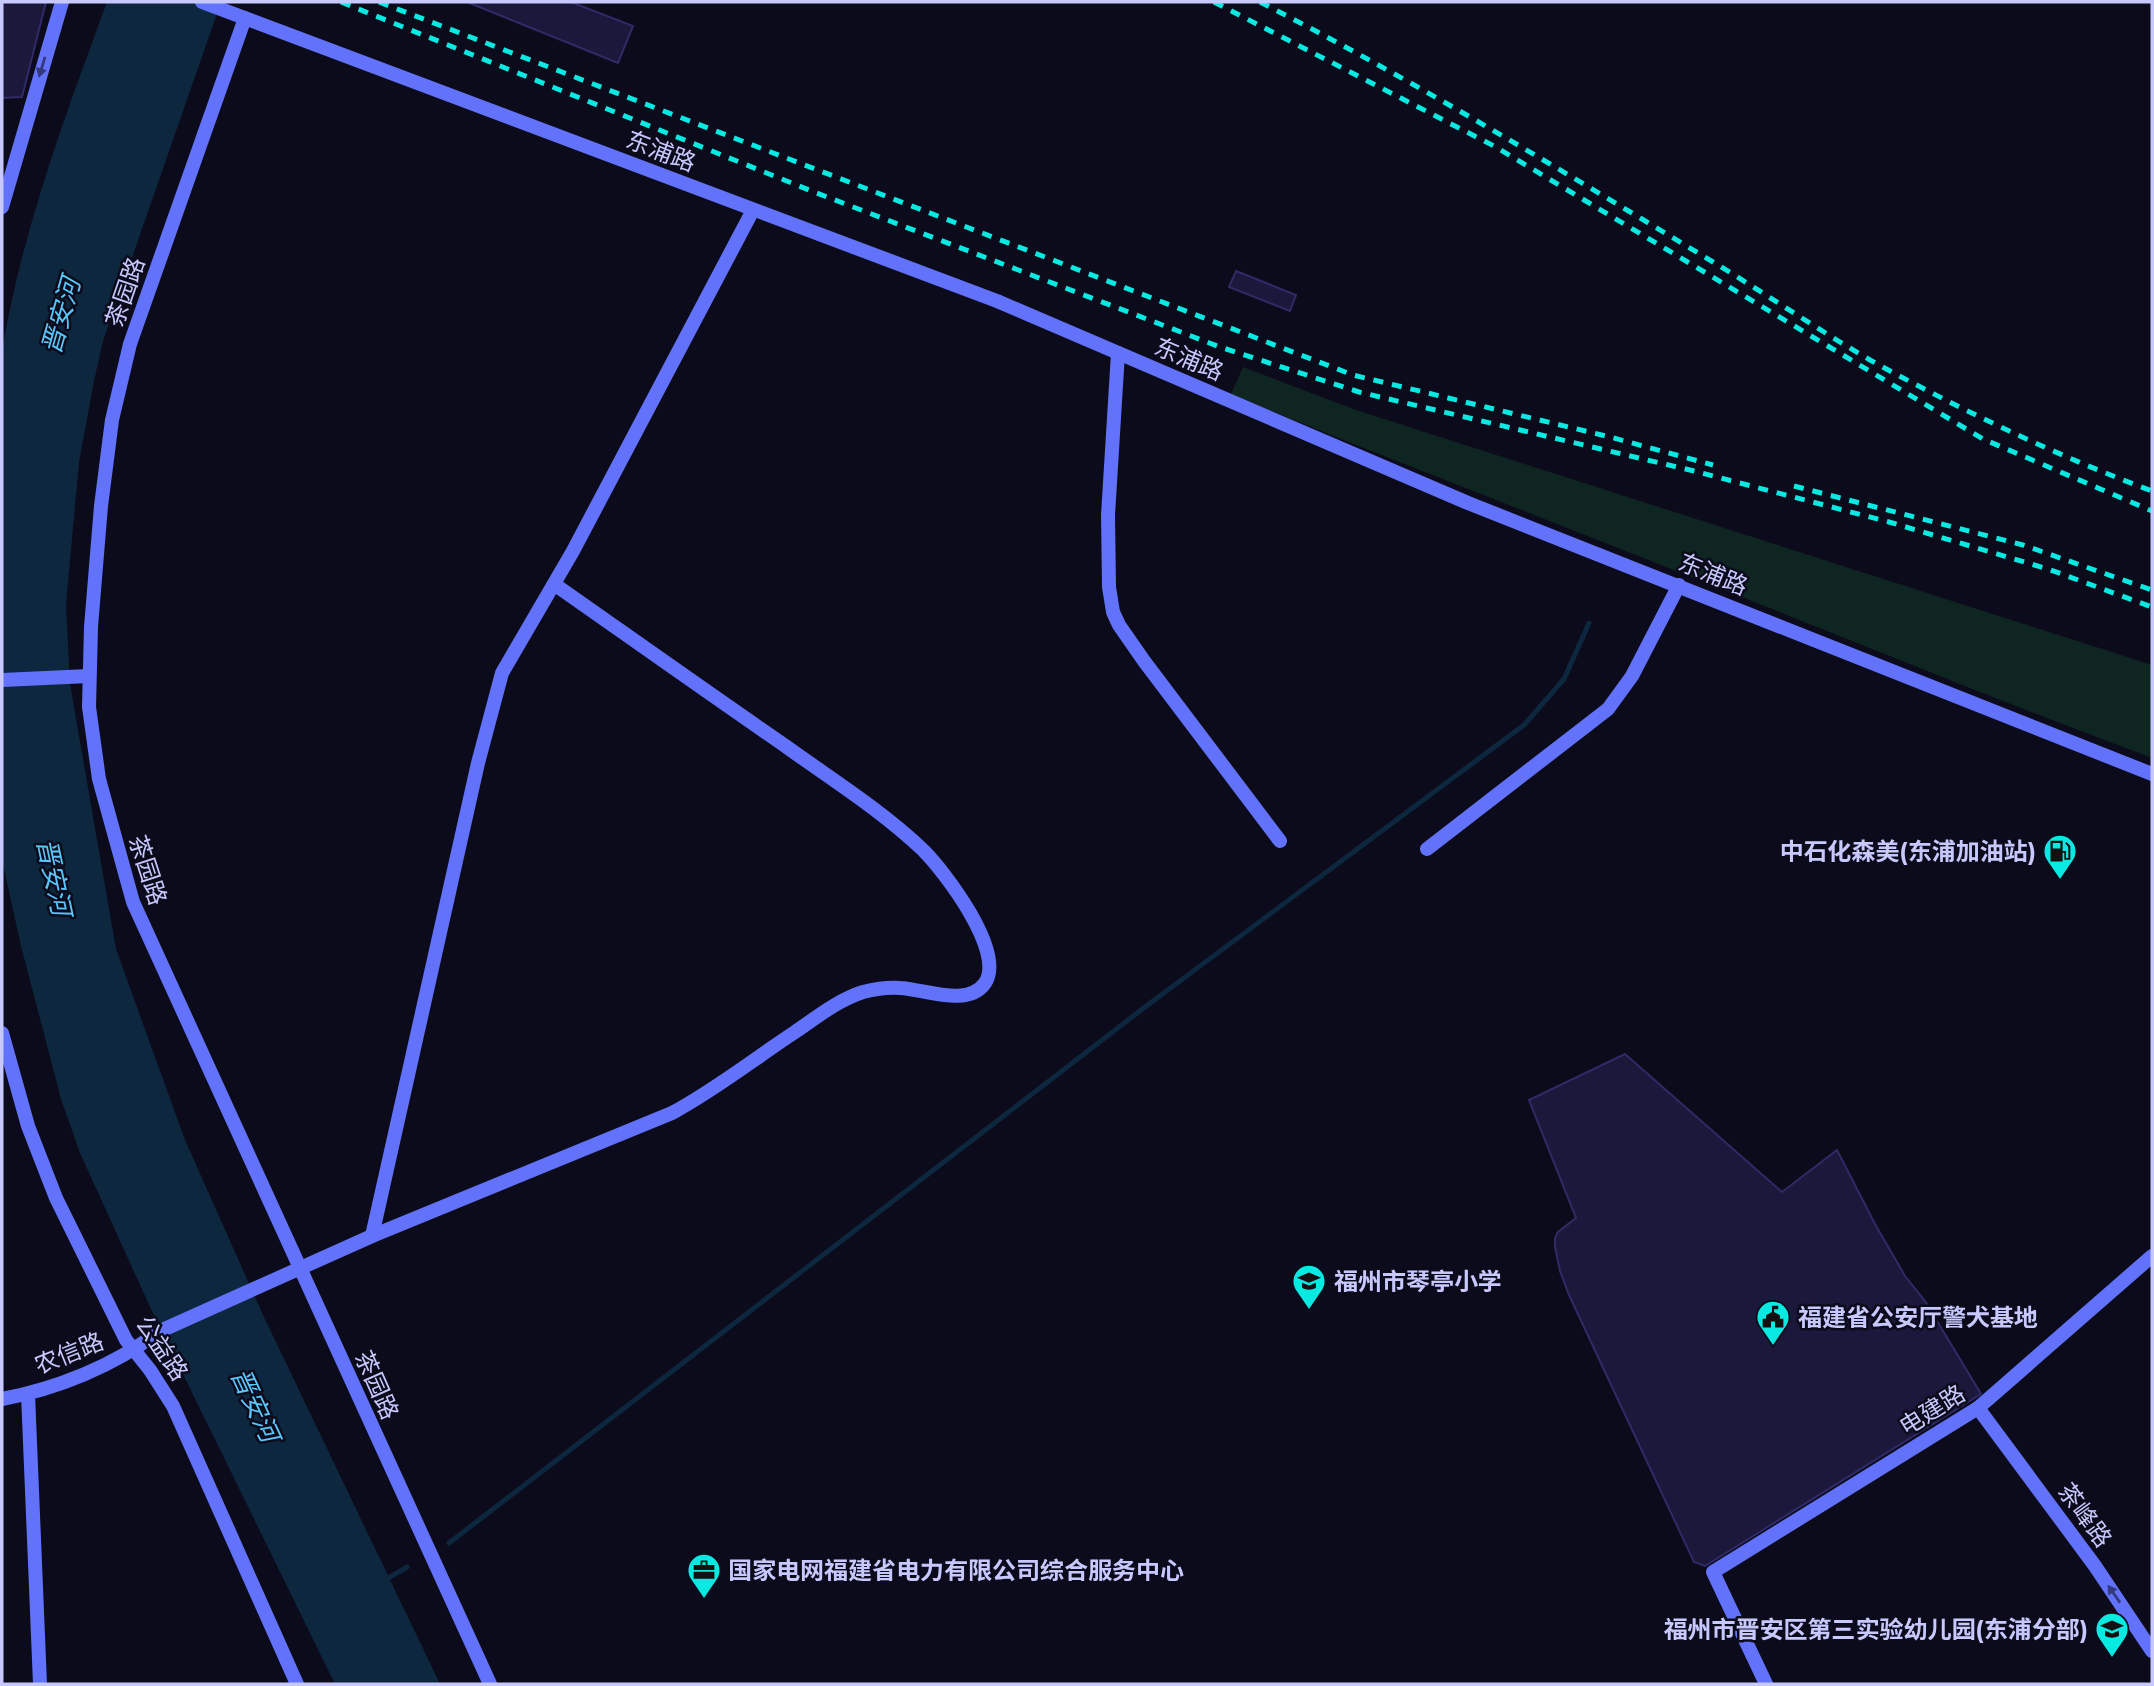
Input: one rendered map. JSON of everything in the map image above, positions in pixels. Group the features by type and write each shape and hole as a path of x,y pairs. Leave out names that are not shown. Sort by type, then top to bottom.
{"street":[{"path":"2,207 62,2"},
{"name":"东浦路","path":"202,2 997,302 1437,490 2152,774"},
{"name":"茶园路","path":"241,17 120,382 108,447 98,532 89,676 90,718 99,779 133,902 490,1684"},
{"path":"373,1236 495,693 509,659 554,584 753,210"},
{"path":"1118,353 1108,515 1109,587 1113,612 1144,661 1280,841"},
{"name":"农信路","path":"2,1399 28,1394 73,1377 133,1351 158,1332 373,1236 672,1114 851,996 899,987 941,994 971,994 979,989 989,975 990,965 985,944 969,912 938,866 923,850 867,804 554,584"},
{"path":"1427,849 1608,709 1632,676 1679,585"},
{"path":"2,680 89,676"},
{"name":"公益路","path":"2,1033 28,1126 43,1166 119,1328 173,1406 297,1684"},
{"name":"电建路","path":"1766,1684 1713,1572 1978,1408 2152,1256"},
{"path":"28,1394 40,1684"},
{"name":"茶峰路","path":"1978,1408 2119,1600 2152,1650"}],"green space":[{"path":"1243,367 1356,410 2152,665 2152,758 1231,394"}],"water":[{"name":"晋安河","path":"107,2 221,2 103,341 79,462 66,604 70,684 116,949 185,1140 263,1315 440,1684 335,1684 151,1309 80,1153 61,1099 21,946 2,860 2,351 21,262 46,174"}],"building":[{"path":"2,2 46,2 22,97 2,98"},
{"path":"467,2 571,2 633,26 618,63"},
{"path":"1236,271 1296,295 1290,311 1229,287"},
{"name":"福建省公安厅警犬基地","path":"1625,1054 1782,1192 1837,1150 1905,1276 1925,1301 1981,1394 1705,1566 1694,1562 1569,1295 1560,1271 1555,1238 1558,1232 1576,1218 1529,1100"}],"waterway":[{"path":"449,1543 1145,1007 1524,725 1564,679 1589,623"},
{"path":"385,1580 407,1567"}],"railway":[{"path":"341,2 814,192 1220,347 1359,392 1694,471 1889,522 2048,569 2152,607"},
{"path":"379,2 1353,375 1610,437 1713,465"},
{"path":"1214,2 1494,146 1983,439 2152,511"},
{"path":"1260,2 1489,128 1870,360 2009,431 2152,491"},
{"path":"1794,486 2023,545 2152,590"}],"place":[{"name":"中石化森美(东浦加油站)","path":"2060,881"},
{"name":"福州市琴亭小学","path":"1309,1311"},
{"name":"福建省公安厅警犬基地","path":"1773,1347"},
{"name":"国家电网福建省电力有限公司综合服务中心","path":"704,1600"},
{"name":"福州市晋安区第三实验幼儿园(东浦分部)","path":"2112,1659"}]}
